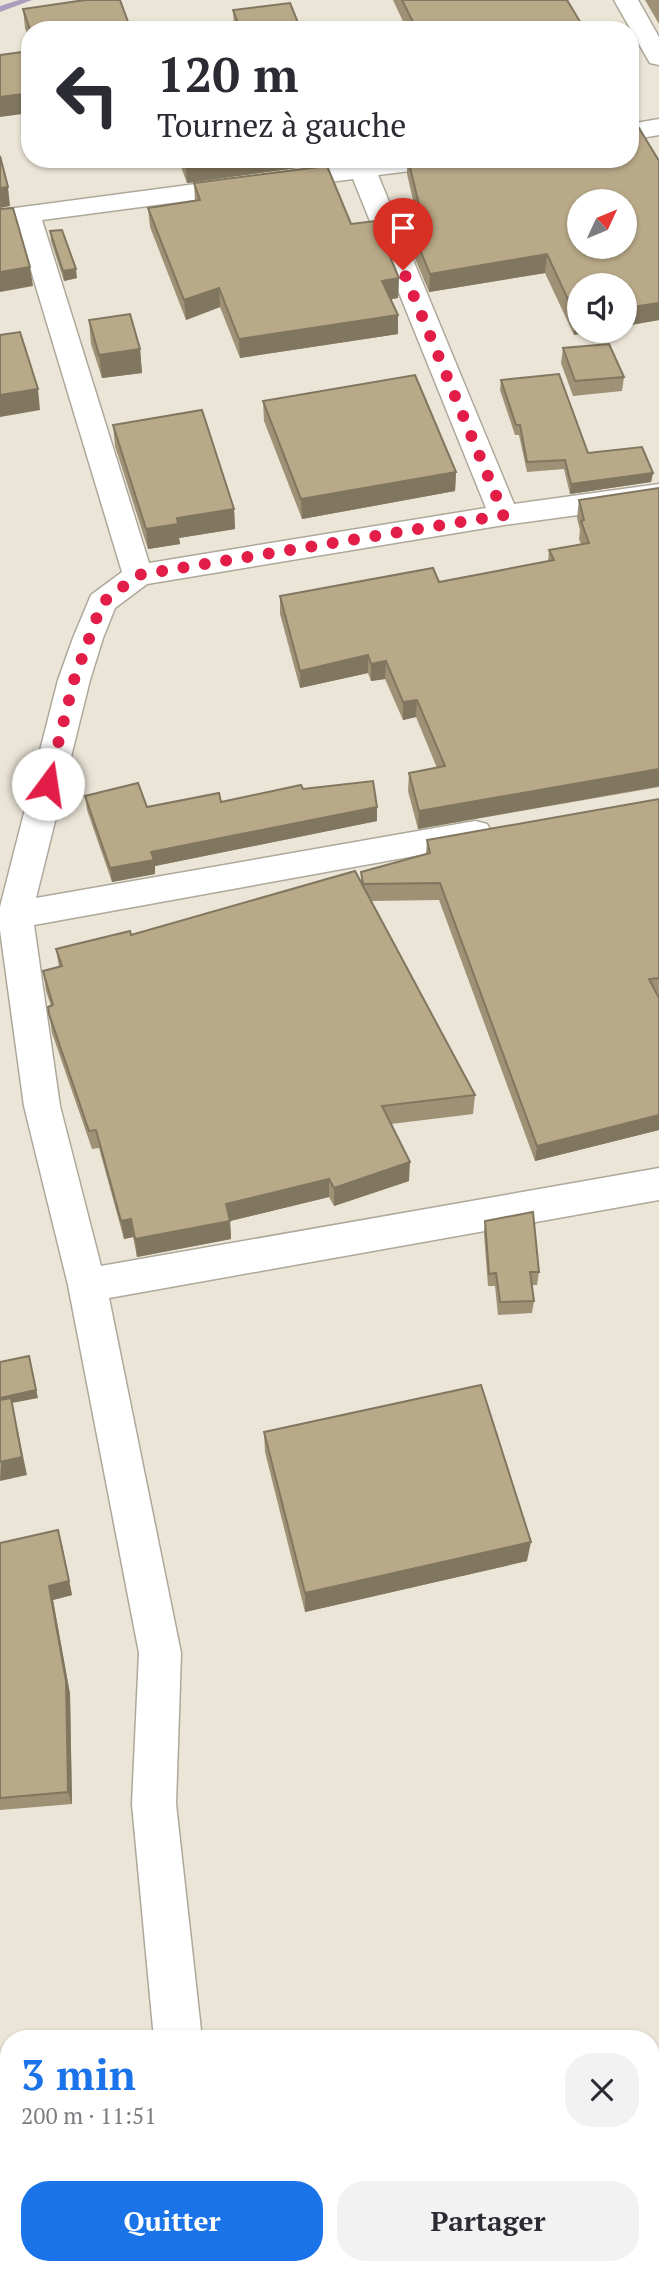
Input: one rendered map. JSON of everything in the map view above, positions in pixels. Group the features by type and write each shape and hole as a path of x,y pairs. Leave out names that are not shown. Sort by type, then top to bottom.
{"street":[{"path":"626,0 638,21"},
{"path":"639,23 659,58"},
{"path":"639,130 659,127"},
{"path":"138,575 14,216 383,168"},
{"path":"363,171 504,515"},
{"path":"177,2030 154,1804 160,1653 87,1285 43,1106 15,915 74,680 102,603 138,575 504,515 659,494"},
{"path":"15,915 508,828"},
{"path":"87,1285 659,1184"}],"building":[{"path":"85,0 120,0 128,21 27,21 23,9"},
{"path":"402,0 567,0 580,21 412,21"},
{"path":"290,3 297,21 237,21 233,10"},
{"path":"21,52 21,94 0,97 0,55"},
{"path":"639,128 659,161 659,303 637,306 637,273 567,273 567,297 547,254 430,274 407,218 422,217 410,168 639,168"},
{"path":"0,156 8,187 0,188"},
{"path":"328,168 351,224 375,221 399,278 382,281 398,315 239,339 219,288 184,300 148,208 200,200 194,183"},
{"path":"13,208 30,267 0,272 0,209"},
{"path":"62,230 76,269 63,271 50,231"},
{"path":"130,314 140,349 99,355 89,320"},
{"path":"20,332 38,389 0,395 0,335"},
{"path":"609,344 624,377 575,381 563,348"},
{"path":"559,374 588,453 642,447 653,473 571,484 565,460 527,462 520,425 516,425 501,380"},
{"path":"415,375 456,472 301,499 263,401"},
{"path":"202,410 234,509 177,518 178,524 146,529 113,425"},
{"path":"659,488 659,769 419,811 409,773 445,766 417,700 403,702 386,661 371,664 368,655 300,671 280,596 433,568 439,582 554,560 549,550 589,543 581,521 584,520 579,500"},
{"path":"373,781 377,807 151,852 154,860 110,868 85,796 138,783 147,807 219,793 221,802 301,785 303,789"},
{"path":"659,799 659,978 649,979 659,998 659,1115 537,1146 440,883 363,884 361,872 430,853 427,840"},
{"path":"355,871 475,1095 382,1106 410,1162 334,1188 329,1179 226,1204 230,1221 135,1239 131,1219 121,1221 96,1130 89,1131 49,1014 48,1007 53,1005 43,971 62,966 56,949 130,931 131,935"},
{"path":"533,1212 539,1272 530,1272 534,1301 500,1302 496,1273 489,1274 485,1221"},
{"path":"29,1356 36,1390 0,1398 0,1362"},
{"path":"481,1385 531,1542 305,1593 264,1432"},
{"path":"11,1398 22,1457 0,1462 0,1400"},
{"path":"58,1530 69,1581 49,1586 66,1681 68,1792 0,1798 0,1543"}],"waterway":[{"path":"0,9 28,0"}],"route":[{"path":"48,784 74,680 102,603 138,575 504,515 403,270"}]}
